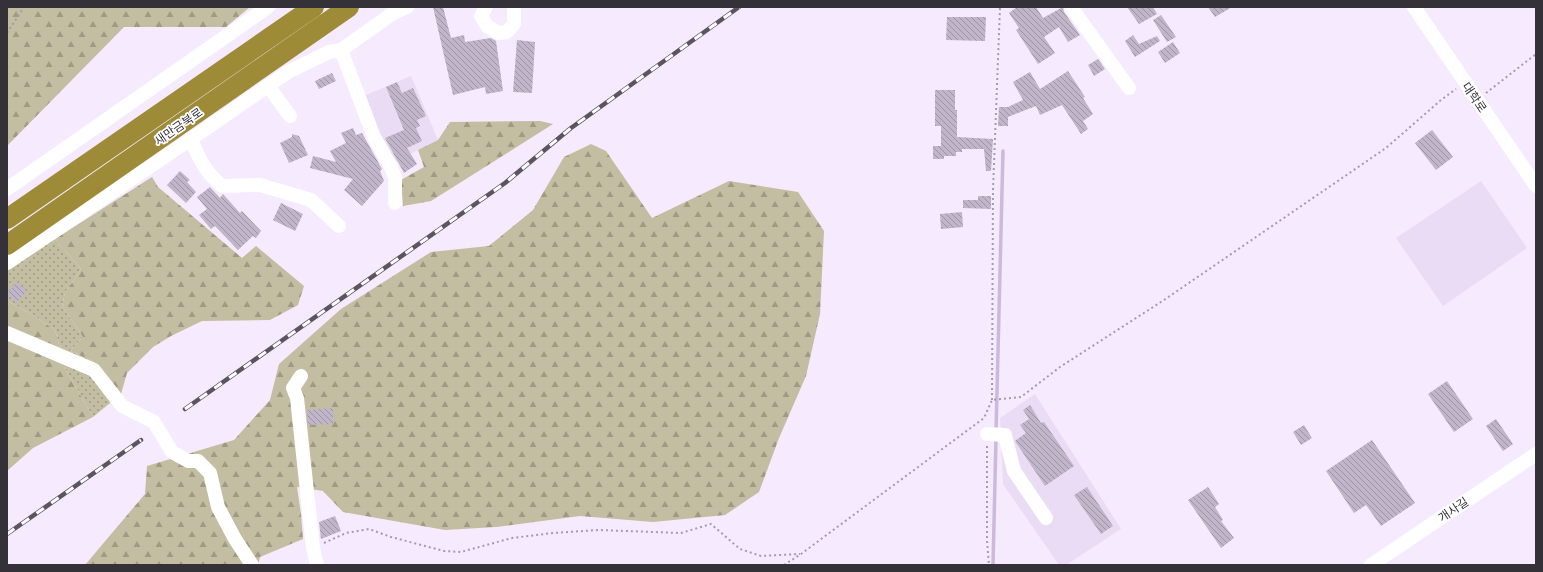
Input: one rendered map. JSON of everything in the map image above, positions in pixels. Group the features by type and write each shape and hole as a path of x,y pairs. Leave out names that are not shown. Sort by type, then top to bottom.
{"highway":[{"name":"새만금북로","path":"7,218 314,7"},
{"name":"새만금북로","path":"7,245 349,7"}],"street":[{"path":"7,189 268,7"},
{"path":"7,264 192,140 288,72 329,52 341,50 392,14 408,7"},
{"path":"486,7 482,16 488,26 498,33 507,32 514,24 514,7"},
{"path":"1071,7 1129,88"},
{"name":"대학로","path":"1414,7 1536,186"},
{"path":"341,50 374,137 392,172 394,178 395,203"},
{"path":"268,86 290,116"},
{"path":"192,140 200,160 210,176 222,186 260,185 311,200 339,226"},
{"path":"7,333 94,370 122,406 154,422 172,452 188,461 198,461 210,473 218,507 235,539 252,565"},
{"path":"301,376 294,388 297,398 299,427 304,455 313,548 317,565"},
{"path":"994,434 1005,435 1014,471 1046,518"},
{"name":"개사길","path":"1371,565 1536,454"}],"path":[{"path":"7,33 24,7"},
{"path":"784,565 801,554 984,418 992,400 993,190 1000,7"},
{"path":"1477,100 1536,54"},
{"path":"992,400 1021,397 1060,367 1164,300 1386,148 1441,100 1466,83"},
{"path":"984,418 994,434 987,541 989,565"},
{"path":"313,548 346,533 369,529 444,552 461,552 512,538 553,533 598,530 681,533 711,524 740,549 761,556 801,554"}],"shaded area":[{"path":"411,76 438,140 394,162 390,158 364,96"},
{"path":"1481,181 1527,248 1443,306 1396,238"},
{"path":"1035,394 1121,529 1066,565 1059,565 1003,484 1000,418"}],"green space":[{"path":"7,7 250,7 226,27 124,27 7,146"},
{"path":"540,121 553,124 431,201 403,206 401,180 424,167 418,150 438,140 450,122"},
{"path":"591,144 606,151 652,218 729,181 798,192 824,231 820,314 806,376 779,438 759,492 725,515 653,522 580,516 496,527 445,530 343,512 323,491 297,487 303,539 260,557 258,565 85,565 145,494 147,466 234,440 270,400 279,364 341,309 431,252 489,246 533,210 564,157"},
{"path":"152,177 158,187 242,258 256,246 304,286 298,305 270,320 202,321 171,336 153,347 127,373 121,394 93,361 70,351 83,337 62,306 65,293 81,269 55,239"},
{"path":"55,239 81,269 65,293 62,306 83,337 70,351 93,361 121,394 93,417 66,370 55,330 30,313 7,301 7,270"},
{"path":"7,301 30,313 55,330 66,370 93,417 33,448 7,471"}],"building":[{"path":"433,7 443,7 451,38 464,35 465,42 491,38 496,41 503,91 486,94 485,87 453,95"},
{"path":"1017,7 1036,7 1043,18 1063,7 1064,12 1080,35 1068,42 1059,27 1044,37 1055,53 1038,64 1016,30 1019,28 1009,13"},
{"path":"1127,7 1153,7 1157,14 1139,24"},
{"path":"1208,7 1232,7 1215,17"},
{"path":"1161,15 1176,37 1167,42 1153,20"},
{"path":"947,17 986,17 985,41 946,40"},
{"path":"1133,35 1139,44 1157,36 1160,41 1135,57 1125,41"},
{"path":"517,40 535,42 532,93 513,92"},
{"path":"1173,42 1180,53 1165,63 1158,52"},
{"path":"1098,59 1105,69 1094,76 1088,65"},
{"path":"1068,71 1085,97 1083,98 1093,114 1083,121 1088,129 1081,134 1062,105 1040,115 1036,106 1008,117 1008,126 998,126 999,107 1008,107 1023,100 1013,82 1030,72 1040,89"},
{"path":"332,73 336,81 319,89 315,81"},
{"path":"397,82 402,93 413,88 426,116 417,120 420,126 416,128 422,141 407,148 417,164 404,173 385,138 404,130 386,87"},
{"path":"935,90 955,90 957,137 993,139 991,171 986,171 984,149 962,149 962,152 956,152 956,156 944,156 944,159 933,159 933,146 941,146 941,126 935,126"},
{"path":"353,128 356,135 362,133 382,169 380,171 384,181 362,206 344,190 353,179 310,168 313,156 336,162 330,151 346,143 341,133"},
{"path":"1432,130 1453,157 1436,170 1415,143"},
{"path":"292,134 299,136 308,155 289,163 280,143 292,137"},
{"path":"180,171 190,180 187,182 196,192 186,203 167,185"},
{"path":"210,187 220,198 223,194 240,213 242,211 261,231 256,238 253,236 238,250 215,226 211,229 199,215 207,209 197,197"},
{"path":"978,196 991,196 991,209 963,208 963,200 978,200"},
{"path":"281,203 303,214 295,231 273,220"},
{"path":"962,212 963,227 941,229 940,214"},
{"path":"17,282 27,291 16,303 7,293"},
{"path":"1447,381 1473,419 1454,432 1428,394"},
{"path":"1030,405 1041,423 1044,422 1074,466 1045,486 1015,441 1026,433 1020,425 1029,419 1023,410"},
{"path":"333,408 333,424 308,425 307,410"},
{"path":"1496,419 1513,444 1503,451 1486,426"},
{"path":"1304,425 1312,438 1301,445 1293,432"},
{"path":"1372,440 1415,503 1381,526 1366,505 1354,513 1326,471"},
{"path":"1087,487 1113,526 1101,534 1074,495"},
{"path":"1208,487 1219,504 1215,507 1223,520 1221,521 1234,538 1221,548 1188,500"},
{"path":"335,516 341,531 321,539 319,522"}],"waterway":[{"path":"996,432 1003,151"},
{"path":"993,565 996,438"}],"railway":[{"path":"185,409 505,183 571,128 739,7"},
{"path":"7,534 141,440"}]}
